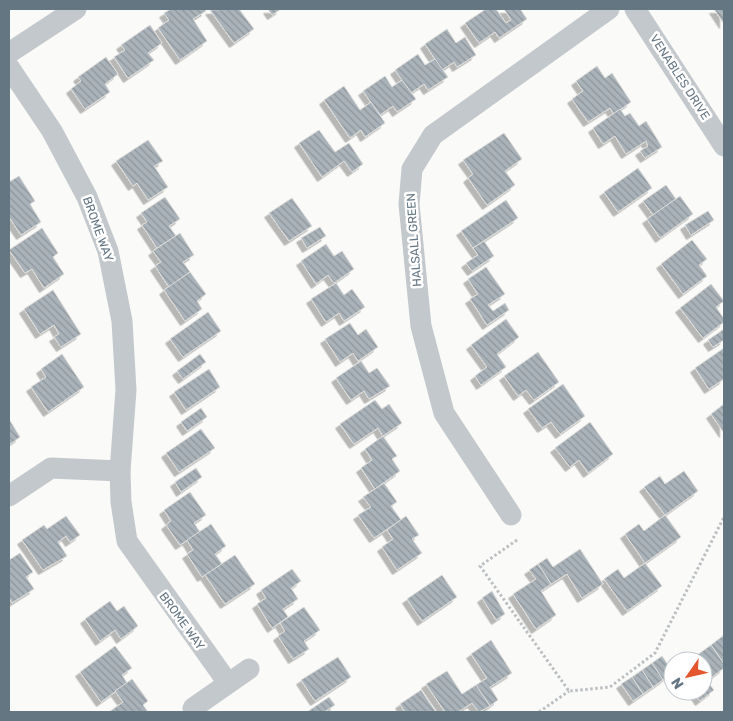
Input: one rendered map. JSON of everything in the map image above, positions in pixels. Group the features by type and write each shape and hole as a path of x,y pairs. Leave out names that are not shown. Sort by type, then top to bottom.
{"street":[{"path":"9,53 76,9"},
{"name":"HALSALL GREEN","path":"511,515 444,413 421,326 409,204 412,169 432,135 610,9"},
{"name":"VENABLES DRIVE","path":"635,9 724,146"},
{"name":"BROME WAY","path":"9,67 56,139 87,197 108,251 122,321 126,390 120,471 121,502 127,541 228,683"},
{"path":"9,496 51,468 120,471"},
{"path":"193,708 249,669"}],"path":[{"path":"511,515 525,534 480,566 569,691"},
{"path":"539,712 569,691 610,687 656,653 724,516"}],"building":[{"path":"171,9 204,9 206,11 193,19 207,41 180,60 158,28 169,20 164,13"},
{"path":"239,9 254,29 234,43 210,10"},
{"path":"268,9 281,9 272,15"},
{"path":"486,9 496,9 506,23 511,20 504,9 520,9 527,19 499,38 495,32 479,43 465,23"},
{"path":"714,9 724,9 724,24"},
{"path":"150,25 162,43 148,53 154,60 128,78 114,57 125,50 121,45"},
{"path":"447,29 456,43 465,37 476,55 457,67 454,62 442,70 425,44"},
{"path":"418,54 425,65 435,59 448,77 428,90 424,84 411,93 395,70"},
{"path":"106,57 118,74 105,84 110,92 85,109 71,89 81,81 78,77"},
{"path":"597,66 605,78 612,73 631,102 614,114 610,108 588,122 572,99 583,91 576,81"},
{"path":"385,76 392,87 402,80 416,99 397,112 393,106 380,115 363,91"},
{"path":"344,86 360,110 371,102 385,123 365,137 361,130 350,138 324,100"},
{"path":"620,109 625,116 630,113 639,126 646,121 662,147 645,158 640,151 648,146 646,141 626,154 615,136 603,144 593,128"},
{"path":"319,130 335,152 349,143 363,164 352,172 344,161 322,177 299,143"},
{"path":"504,133 522,159 505,171 515,185 487,205 468,178 473,174 463,160"},
{"path":"148,140 163,161 154,166 168,187 148,200 137,183 133,186 116,161"},
{"path":"638,168 652,188 618,212 604,192"},
{"path":"19,176 35,201 30,204 41,222 21,235 9,217 9,182"},
{"path":"666,185 676,199 653,215 643,201"},
{"path":"680,196 693,214 660,238 647,219"},
{"path":"165,197 180,219 169,226 176,236 157,248 142,225 147,222 141,213"},
{"path":"292,198 312,226 289,241 269,213"},
{"path":"506,200 518,218 473,248 461,231"},
{"path":"708,211 714,220 691,235 685,225"},
{"path":"320,227 326,236 307,248 301,238"},
{"path":"42,228 58,253 53,257 64,274 44,288 32,269 25,273 9,250"},
{"path":"180,233 194,255 183,262 190,272 169,287 155,266 161,262 153,251"},
{"path":"692,240 707,259 699,265 707,276 683,294 661,264"},
{"path":"484,241 494,256 472,271 466,263 478,255 473,248"},
{"path":"326,244 334,256 342,251 354,269 334,283 328,275 316,284 301,261"},
{"path":"486,267 505,294 488,305 493,311 505,303 509,310 487,325 470,299 478,294 468,279"},
{"path":"190,272 206,294 197,301 202,309 185,321 164,290"},
{"path":"336,283 344,295 352,289 365,307 344,321 339,313 326,322 311,299"},
{"path":"711,284 724,301 716,307 724,322 703,338 680,308"},
{"path":"53,290 81,334 61,347 54,337 59,334 54,325 40,334 24,309"},
{"path":"208,312 221,331 183,357 170,339"},
{"path":"506,319 519,337 497,354 506,367 481,385 475,376 487,367 471,345"},
{"path":"350,323 358,335 366,329 378,347 358,361 353,353 340,362 325,339"},
{"path":"724,329 724,340 713,347 708,340"},
{"path":"724,348 724,379 709,389 695,368"},
{"path":"538,352 559,382 534,400 526,390 518,396 504,376"},
{"path":"62,354 84,387 48,412 31,387 46,377 41,369"},
{"path":"200,354 206,362 183,379 177,371"},
{"path":"361,361 369,373 377,368 390,386 369,399 364,391 351,400 336,378"},
{"path":"209,369 220,387 186,410 174,392"},
{"path":"563,384 585,416 560,434 551,422 542,428 528,409"},
{"path":"375,400 382,409 389,404 402,423 383,436 378,428 354,444 340,424"},
{"path":"724,404 724,433 711,414"},
{"path":"201,408 207,417 187,431 181,422"},
{"path":"9,419 20,437 9,445"},
{"path":"590,422 613,454 588,473 579,460 570,467 555,448"},
{"path":"201,429 215,448 179,472 166,453"},
{"path":"383,436 397,456 392,459 400,471 375,489 361,468 372,460 365,449"},
{"path":"196,468 202,477 181,492 175,482"},
{"path":"684,471 698,491 665,515 644,487 660,476 665,484"},
{"path":"384,483 397,502 391,506 401,520 374,538 358,515 371,507 363,497"},
{"path":"190,492 206,515 194,523 200,532 180,545 166,525 171,521 164,510"},
{"path":"665,515 681,537 645,563 625,534 639,524 644,531"},
{"path":"66,516 80,535 70,542 66,536 58,542 67,556 43,570 22,540 44,525 47,529"},
{"path":"406,516 419,535 412,539 422,553 397,570 382,547 393,539 387,530"},
{"path":"211,524 226,546 215,554 222,564 202,577 187,554 193,550 187,540"},
{"path":"580,549 603,584 582,598 567,574 551,584 538,564 547,558 553,567"},
{"path":"20,553 33,572 26,577 34,589 12,603 9,598 9,560"},
{"path":"235,555 255,584 225,604 205,575"},
{"path":"645,563 662,586 627,611 604,579 618,569 624,578"},
{"path":"538,564 551,584 541,591 556,615 536,629 513,594 536,579 529,570"},
{"path":"292,569 301,581 291,588 298,599 283,609 288,617 272,628 257,604 266,598 261,590"},
{"path":"442,575 457,597 422,621 407,599"},
{"path":"492,591 505,614 496,620 482,598"},
{"path":"110,601 117,611 124,606 138,626 121,639 115,630 100,641 85,619"},
{"path":"304,607 320,630 304,641 309,649 293,659 278,636 285,631 280,623"},
{"path":"724,635 724,664 711,645"},
{"path":"491,640 512,673 490,687 498,700 490,706 476,685 487,678 471,654"},
{"path":"711,645 724,664 724,668 713,676 713,651 703,651"},
{"path":"115,646 132,668 122,675 127,683 101,702 80,672"},
{"path":"662,656 663,657 663,680 652,663"},
{"path":"338,657 351,677 315,701 301,680"},
{"path":"652,663 663,680 653,687 642,670"},
{"path":"642,670 653,687 643,694 632,677"},
{"path":"447,671 462,694 476,685 490,706 479,712 472,703 458,712 445,712 426,684"},
{"path":"632,677 643,694 633,701 621,684"},
{"path":"132,679 148,701 143,705 148,712 109,712 123,702 115,691"},
{"path":"421,690 436,712 405,712 400,704"},
{"path":"329,697 335,705 324,712 307,712"}]}
